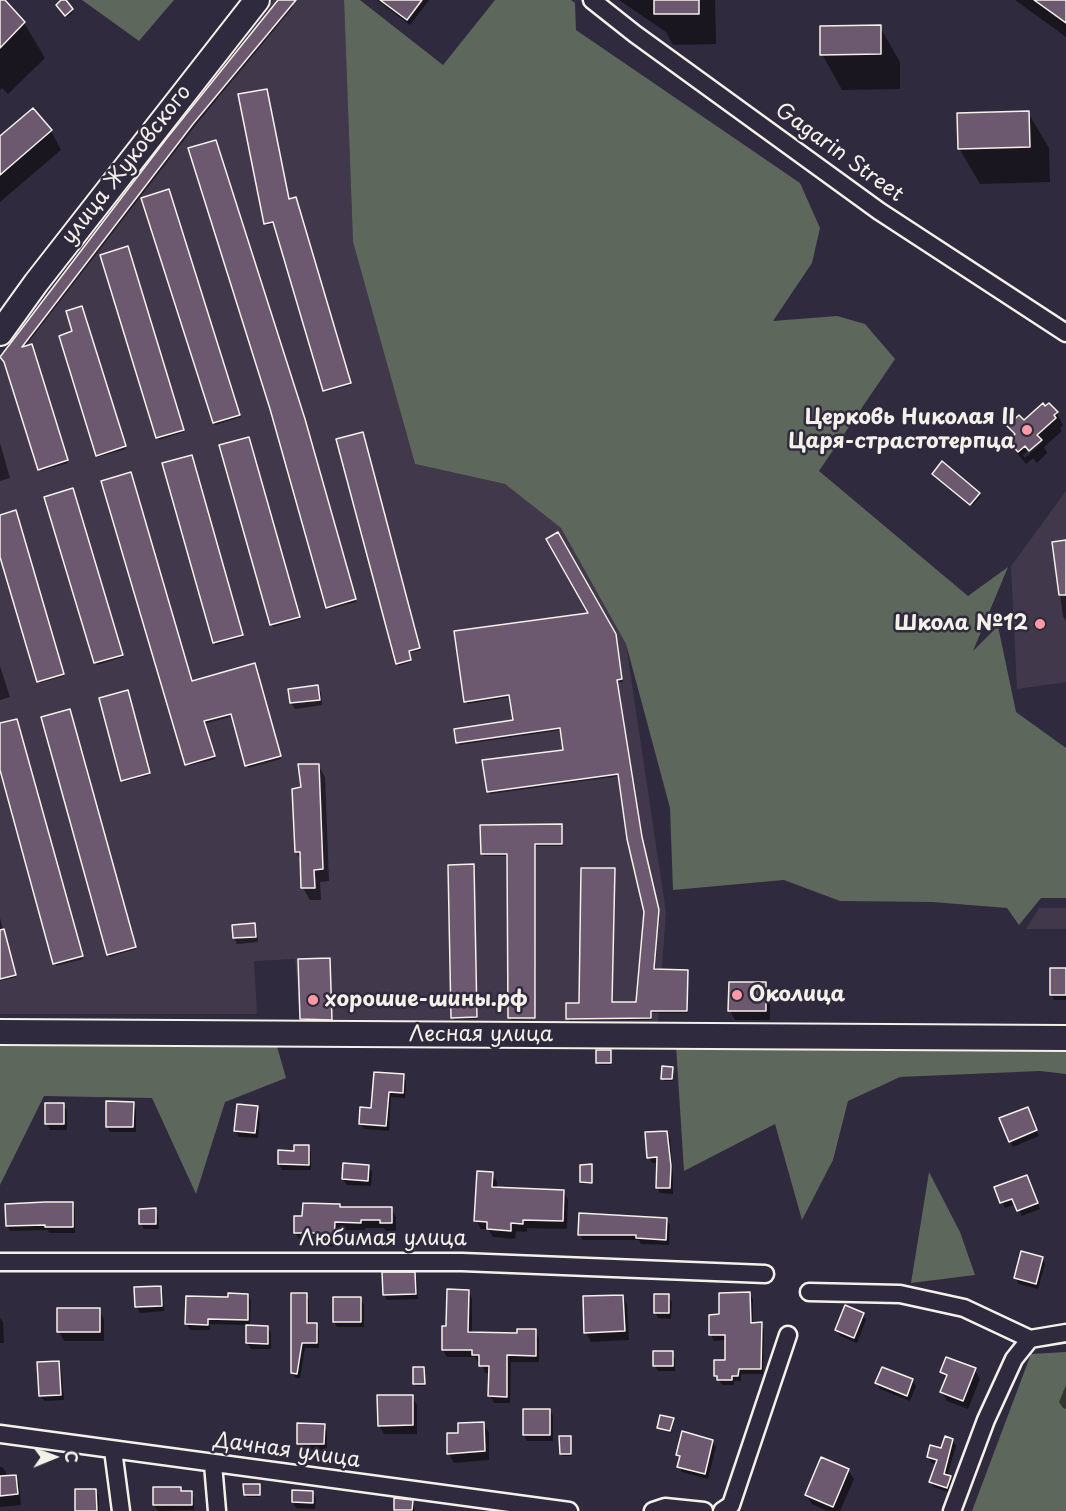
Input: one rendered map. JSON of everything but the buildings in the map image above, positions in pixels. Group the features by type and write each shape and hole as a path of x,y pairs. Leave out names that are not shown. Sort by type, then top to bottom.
{"main road":[{"name":"улица Жуковского","path":"0,333 36,283 257,0"},
{"name":"Лесная улица","path":"0,1032 1066,1038"}],"street":[{"name":"Gagarin Street","path":"592,0 635,34 879,211 1066,333"},
{"name":"Любимая улица","path":"0,1262 462,1262 765,1274"},
{"path":"809,1292 900,1294 964,1308 1030,1339 1066,1333"},
{"path":"722,1511 731,1505 788,1335"},
{"path":"952,1511 986,1420 1014,1359 1030,1339"},
{"name":"Дачная улица","path":"0,1434 569,1511"},
{"path":"113,1450 121,1511"},
{"path":"213,1464 217,1511"},
{"path":"653,1511 665,1508 704,1511"}],"shaded area":[{"path":"273,0 344,0 353,242 415,464 505,484 561,528 626,644 666,912 658,1022 301,1027 295,959 254,961 257,1014 0,1014 0,355 191,102"},
{"name":"Школа №12","path":"1066,491 1066,682 1017,689 1011,566"},
{"path":"1039,908 1066,908 1066,929 1026,929"}],"green space":[{"path":"82,0 174,0 139,41"},
{"path":"344,0 360,0 443,65 495,0 571,0 575,3 576,30 800,183 820,228 812,263 773,321 837,316 865,324 895,359 819,471 968,596 1008,567 973,651 998,626 1016,712 1066,748 1066,898 1041,898 1019,925 1007,908 932,902 840,901 784,880 673,890 670,808 626,644 561,528 505,484 415,464 353,242"},
{"path":"276,1043 286,1078 225,1102 196,1194 152,1098 44,1096 0,1185 0,1044"},
{"path":"676,1046 1066,1050 1066,1074 1040,1071 900,1077 848,1101 833,1160 802,1220 775,1124 684,1171"},
{"path":"929,1172 960,1232 975,1275 911,1283"},
{"path":"1066,1352 1066,1511 972,1511 1031,1354"}],"place":[{"name":"Церковь Николая II Царя-страстотерпца","path":"1027,430"},
{"name":"Школа №12","path":"1040,624"},
{"name":"Околица","path":"737,995"},
{"name":"хорошие-шины.рф","path":"313,1000"}]}
